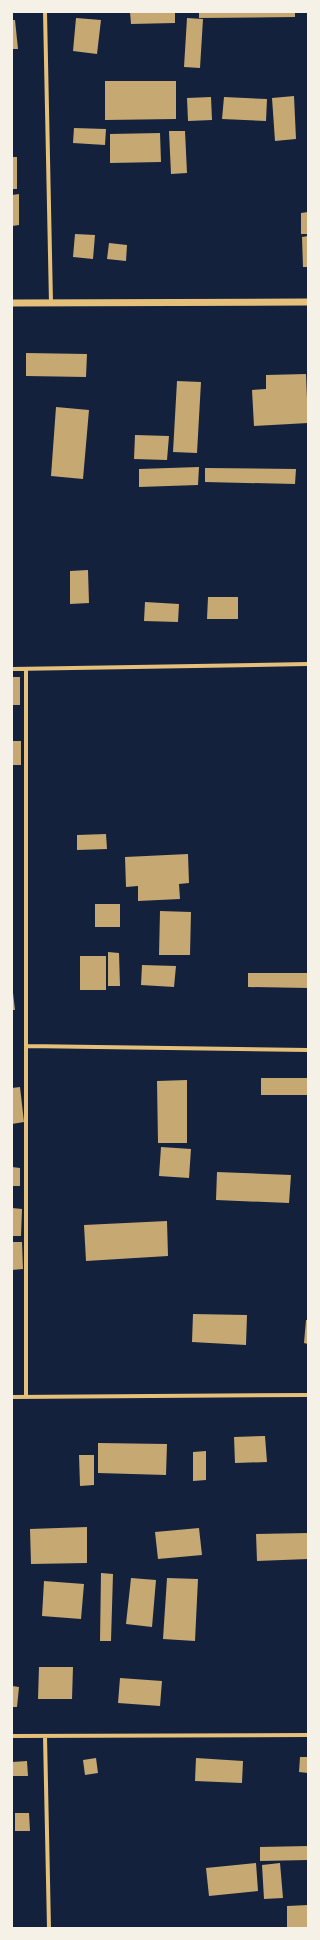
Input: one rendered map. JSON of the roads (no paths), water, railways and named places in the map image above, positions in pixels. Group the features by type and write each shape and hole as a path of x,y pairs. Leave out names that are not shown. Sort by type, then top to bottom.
{"street":[{"path":"46,12 51,303"},
{"path":"12,303 308,302"},
{"path":"12,669 308,664"},
{"path":"26,669 26,1397"},
{"path":"27,1046 308,1050"},
{"path":"12,1397 308,1395"},
{"path":"12,1736 308,1735"},
{"path":"45,1736 49,1928"}]}
